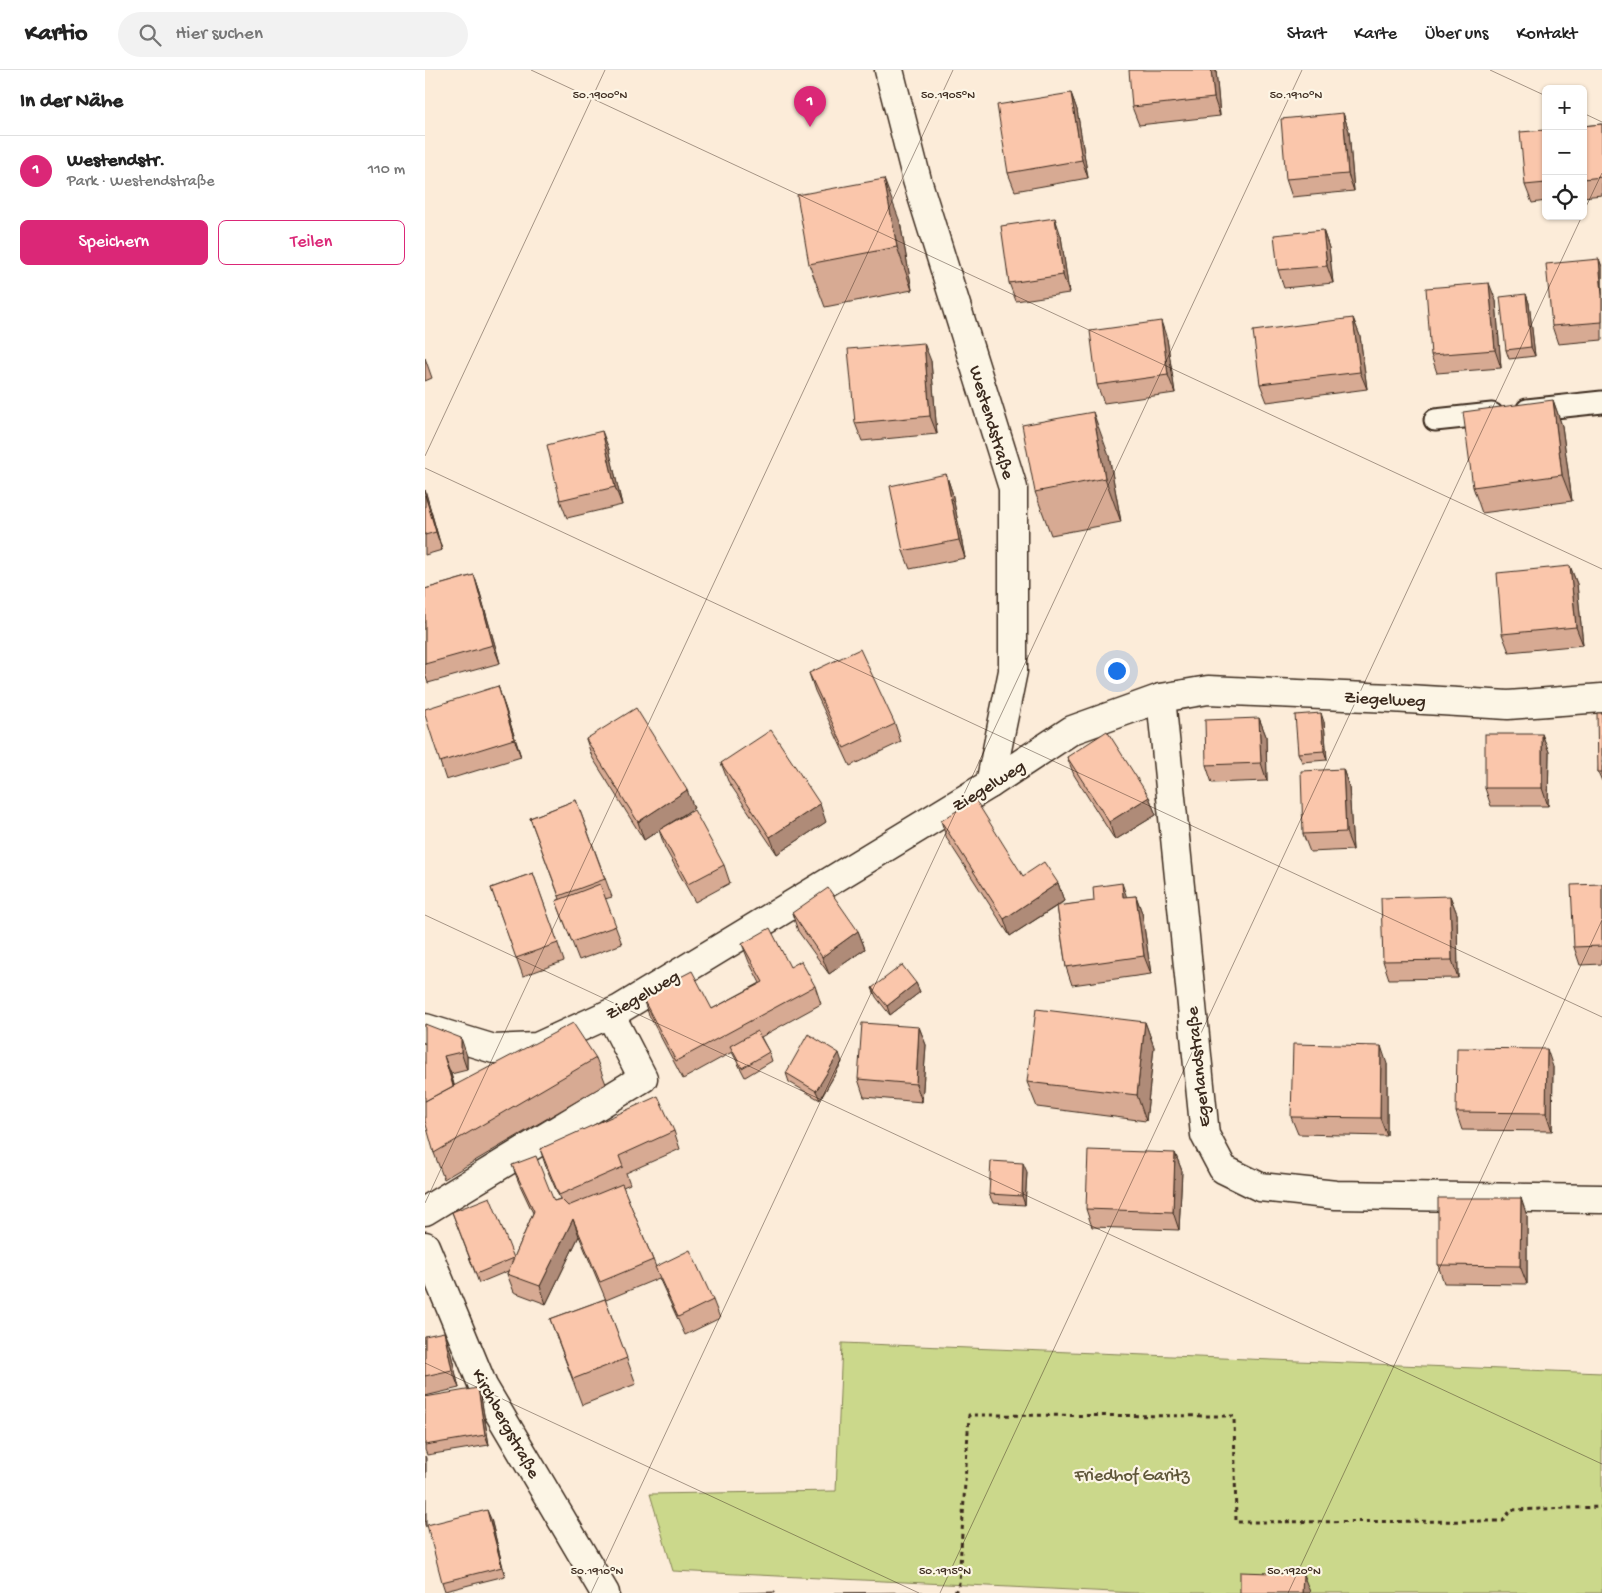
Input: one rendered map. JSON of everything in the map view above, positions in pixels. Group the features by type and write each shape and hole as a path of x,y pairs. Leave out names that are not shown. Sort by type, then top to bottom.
{"street":[{"name":"Westendstraße","path":"889,70 917,180 1013,488 1013,671 990,784"},
{"name":"Ziegelweg","path":"425,1028 494,1049 537,1047 610,1014 990,784 1072,730 1161,698 1208,690 1509,705 1602,698"},
{"name":"Egerlandstraße","path":"1161,698 1205,1135 1223,1169 1260,1188 1336,1195 1602,1199"},
{"path":"425,1211 643,1078 610,1014"},
{"name":"Kirchbergstraße","path":"425,1246 483,1386 592,1567 605,1593"}],"lane":[{"path":"1435,420 1602,402"}],"path":[{"path":"955,1593 959,1583 969,1415 1234,1416 1236,1522 1503,1520 1511,1510 1602,1507"}],"green space":[{"name":"Friedhof Garitz","path":"842,1343 1602,1373 1602,1593 1135,1593 673,1571 650,1494 836,1491"}],"building":[{"path":"1129,70 1211,70 1214,98 1132,107"},
{"path":"1071,93 1082,160 1008,173 997,105"},
{"path":"1343,113 1348,174 1286,179 1281,119"},
{"path":"1602,124 1602,177 1587,179 1587,126"},
{"path":"1542,130 1542,183 1525,185 1520,132"},
{"path":"884,179 897,247 809,264 797,195"},
{"path":"1055,218 1063,275 1009,283 1001,226"},
{"path":"1323,230 1327,266 1278,270 1274,235"},
{"path":"1599,259 1602,322 1552,326 1546,264"},
{"path":"1489,283 1495,350 1431,355 1426,288"},
{"path":"1526,294 1531,347 1506,350 1500,297"},
{"path":"1353,318 1360,372 1260,384 1253,331"},
{"path":"1161,321 1168,375 1097,385 1090,331"},
{"path":"924,343 930,416 855,423 848,349"},
{"path":"1553,400 1562,475 1473,487 1463,412"},
{"path":"1093,412 1105,478 1035,492 1022,425"},
{"path":"602,431 615,487 560,500 547,445"},
{"path":"946,474 959,540 903,551 890,486"},
{"path":"425,495 436,532 425,535"},
{"path":"1570,566 1576,627 1502,634 1497,573"},
{"path":"474,575 493,645 425,664 425,589"},
{"path":"860,649 895,724 844,748 809,673"},
{"path":"498,686 514,739 440,762 425,715 425,709"},
{"path":"636,708 687,790 638,822 586,739"},
{"path":"1321,713 1324,751 1298,753 1295,715"},
{"path":"1597,713 1602,713 1602,772 1598,772"},
{"path":"1259,718 1261,763 1206,765 1205,720"},
{"path":"771,730 820,804 770,837 721,763"},
{"path":"1107,731 1149,797 1109,822 1067,757"},
{"path":"1485,734 1542,734 1542,788 1485,788"},
{"path":"1343,769 1346,832 1303,834 1301,771"},
{"path":"975,799 1023,876 1044,862 1058,883 1004,919 941,821"},
{"path":"576,800 605,879 559,896 530,818"},
{"path":"694,810 724,865 688,884 659,830"},
{"path":"533,873 558,943 516,958 491,888"},
{"path":"1122,883 1123,897 1136,896 1144,956 1066,967 1057,906 1094,901 1093,887"},
{"path":"600,884 616,926 572,942 556,901"},
{"path":"1602,884 1602,946 1574,947 1571,885"},
{"path":"828,888 858,931 822,957 792,913"},
{"path":"1450,896 1452,960 1383,961 1381,898"},
{"path":"770,928 790,967 801,961 815,986 676,1061 642,997 692,971 712,1009 763,982 742,944"},
{"path":"902,965 916,983 887,1006 872,988"},
{"path":"1036,1009 1145,1022 1137,1095 1027,1082"},
{"path":"573,1023 596,1058 434,1153 425,1121 425,1101"},
{"path":"862,1023 919,1027 916,1084 858,1079"},
{"path":"425,1024 461,1038 461,1052 444,1056 453,1086 425,1101"},
{"path":"757,1031 769,1052 742,1068 730,1046"},
{"path":"808,1034 839,1053 816,1091 786,1073"},
{"path":"1293,1044 1381,1046 1380,1118 1291,1117"},
{"path":"1457,1048 1547,1049 1546,1113 1456,1112"},
{"path":"658,1096 674,1131 619,1156 623,1167 559,1195 540,1149"},
{"path":"1088,1150 1175,1153 1173,1212 1086,1209"},
{"path":"536,1156 554,1201 561,1199 568,1206 622,1184 653,1260 600,1282 573,1219 540,1286 507,1274 534,1211 512,1165"},
{"path":"991,1161 1023,1163 1022,1196 989,1194"},
{"path":"490,1197 514,1258 476,1274 452,1212"},
{"path":"1438,1198 1521,1198 1520,1266 1438,1265"},
{"path":"690,1250 713,1300 678,1317 655,1267"},
{"path":"605,1299 627,1358 573,1379 550,1319"},
{"path":"444,1332 452,1370 425,1376 425,1336"},
{"path":"478,1388 485,1435 425,1445 425,1397"},
{"path":"487,1510 502,1567 442,1582 427,1525"},
{"path":"1240,1572 1303,1574 1302,1593 1240,1593"},
{"path":"775,1592 775,1593 740,1593"},
{"path":"923,1592 923,1593 835,1593"}],"place":[{"name":"Westendstr.","path":"810,127"}]}
